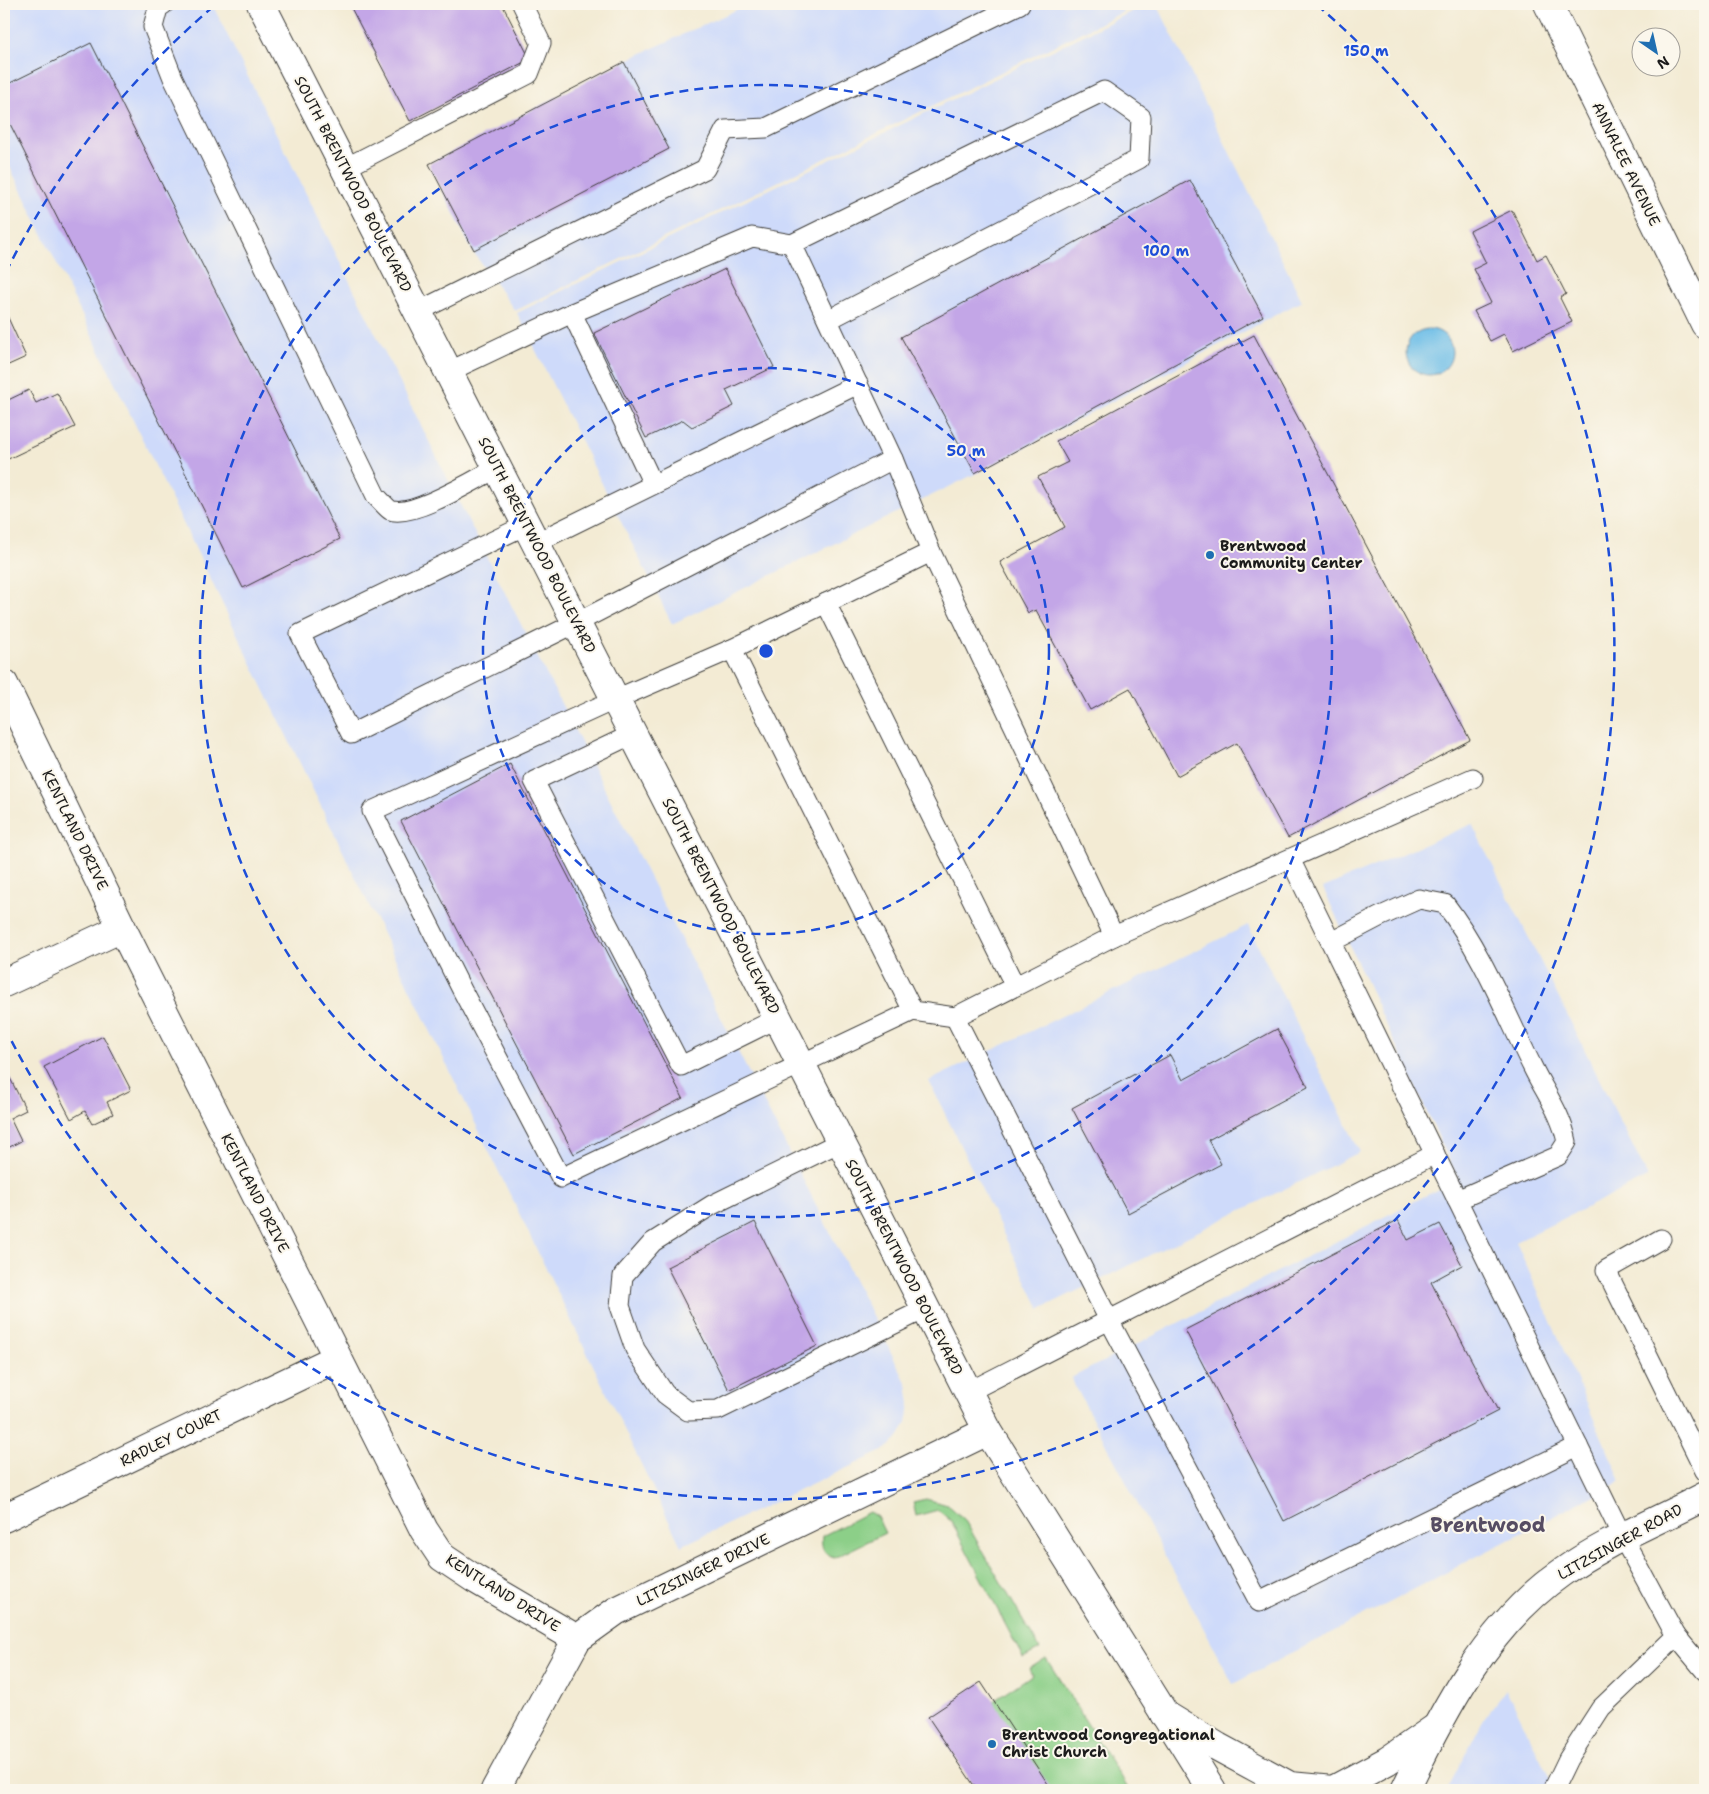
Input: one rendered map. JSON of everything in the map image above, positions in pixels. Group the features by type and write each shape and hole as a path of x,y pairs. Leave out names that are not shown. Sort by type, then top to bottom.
{"street":[{"name":"SOUTH BRENTWOOD BOULEVARD","path":"261,4 988,1431 1212,1790"},
{"name":"ANNALEE AVENUE","path":"1548,4 1705,324"},
{"name":"KENTLAND DRIVE","path":"4,684 122,928 424,1530 442,1557 475,1579 577,1639"},
{"path":"4,983 122,928"},
{"name":"RADLEY COURT","path":"4,1518 337,1358"},
{"name":"LITZSINGER DRIVE","path":"495,1790 577,1639 616,1611 988,1431"},
{"name":"LITZSINGER ROAD","path":"1405,1790 1436,1727 1476,1662 1520,1608 1561,1573 1623,1538 1705,1496"},
{"path":"1164,1714 1218,1747 1290,1786 1333,1790 1387,1761 1436,1727"}],"lane":[{"path":"164,4 158,8 153,27 173,78 376,496 390,510 405,511 430,504 497,468"},
{"path":"344,168 529,74 541,43 522,4"},
{"path":"417,312 705,170 725,130 766,128 1020,4"},
{"path":"448,372 572,313 752,237 792,244 1104,91 1141,116 1139,159 828,320"},
{"path":"792,244 892,459 931,552 1114,936"},
{"path":"572,313 653,484"},
{"path":"858,384 653,484 531,534 300,634 351,734 576,623 892,459"},
{"path":"931,552 732,649 616,699 372,811 462,990 561,1178 913,1011 955,1017 1114,936 1473,778"},
{"path":"826,603 1015,986"},
{"path":"732,649 913,1011"},
{"path":"633,734 534,781 681,1066 778,1018"},
{"path":"1290,858 1623,1538 1676,1636 1705,1671"},
{"path":"1331,942 1419,899 1445,904 1462,926 1535,1074 1563,1122 1566,1142 1558,1156 1457,1200"},
{"path":"955,1017 1109,1320 1259,1602 1578,1446"},
{"path":"840,1142 712,1205 653,1242 623,1276 620,1306 635,1349 665,1394 688,1411 718,1410 925,1308"},
{"path":"968,1392 1435,1154"},
{"path":"1661,1238 1606,1270 1705,1471"},
{"path":"1553,1790 1568,1759 1601,1708 1676,1636"}],"shaded area":[{"path":"4,4 212,4 467,518 907,1384 910,1404 907,1422 899,1438 883,1451 681,1546 4,155"},
{"path":"749,4 1119,4 1123,12 515,311 473,252 429,164 625,61"},
{"path":"1147,4 1157,4 1302,301 973,475 672,624 517,313"},
{"path":"1472,824 1648,1177 1516,1242 1621,1481 1233,1684 1071,1378 1458,1179 1323,888"},
{"path":"1248,925 1360,1152 1040,1309 929,1081"},
{"path":"1506,1689 1556,1790 1447,1790 1484,1718"}],"green space":[{"path":"926,1499 948,1505 964,1519 1040,1649 1023,1658 951,1521 938,1510 916,1516 913,1502"},
{"path":"869,1512 877,1517 885,1533 834,1558 825,1552 822,1547 822,1536"},
{"path":"1046,1658 1129,1790 1050,1790 992,1702 1032,1675 1029,1669"}],"water":[{"path":"1434,329 1438,330 1448,339 1451,343 1451,361 1442,371 1434,375 1424,375 1416,371 1407,361 1406,347 1410,339 1420,330"}],"building":[{"path":"349,4 502,4 530,59 410,121"},
{"path":"91,43 340,539 243,588 4,112 4,86"},
{"path":"624,62 669,149 474,250 429,164"},
{"path":"1190,180 1263,316 975,473 901,337"},
{"path":"1512,210 1537,260 1546,255 1566,294 1560,298 1572,322 1513,351 1504,334 1490,341 1474,311 1491,303 1474,269 1486,263 1470,231"},
{"path":"725,269 774,367 726,390 734,406 692,427 683,420 646,438 594,333"},
{"path":"4,309 26,357 4,367"},
{"path":"1254,335 1470,740 1288,838 1237,743 1177,776 1130,688 1090,710 1036,610 1028,613 1000,562 1065,527 1038,477 1068,462 1056,441"},
{"path":"29,390 36,403 57,393 75,427 4,461 4,402"},
{"path":"510,764 683,1098 574,1154 401,821"},
{"path":"1277,1029 1308,1087 1208,1140 1221,1164 1128,1213 1072,1108 1170,1055 1183,1080"},
{"path":"103,1036 131,1090 107,1102 113,1114 92,1124 85,1111 71,1119 44,1067"},
{"path":"8,1074 26,1110 10,1118 21,1141 4,1150 4,1076"},
{"path":"1398,1220 1408,1240 1440,1224 1462,1265 1431,1282 1498,1411 1284,1521 1185,1330"},
{"path":"755,1222 817,1346 729,1390 667,1267"},
{"path":"981,1682 1052,1790 977,1790 928,1717"}],"place":[{"name":"Brentwood Community Center","path":"1210,555"},
{"name":"Brentwood Congregational Christ Church","path":"992,1744"}],"district":[{"name":"Brentwood","path":"1488,1525"}]}
